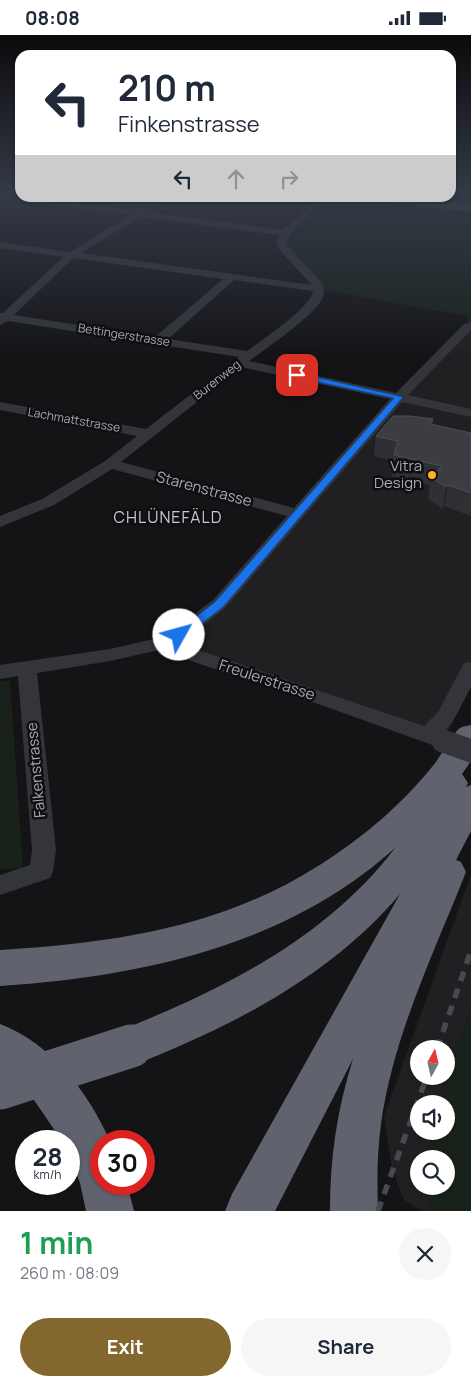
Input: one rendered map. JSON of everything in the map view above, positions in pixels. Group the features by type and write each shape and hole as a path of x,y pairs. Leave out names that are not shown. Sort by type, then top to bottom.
{"highway":[{"path":"0,968 76,963 148,951 211,935 291,902 337,874 404,820 436,785 453,737"},
{"path":"0,1087 131,1046 200,1018 266,982 309,952 358,912 403,865 422,837 441,804 453,737"},
{"path":"249,1211 471,797"},
{"path":"354,1211 355,1147 365,1086 393,1007 471,815"},
{"path":"0,1044 27,1063 63,1102 90,1150"},
{"path":"106,1195 110,1211"}],"street":[{"path":"28,249 319,289"},
{"path":"2,318 71,255 81,249"},
{"path":"284,249 315,281 319,289"},
{"path":"158,340 232,277"},
{"name":"Burenweg","path":"0,522 48,502 110,464 308,309 318,297 319,289"},
{"name":"Bettingerstrasse","path":"2,318 158,340 471,413"},
{"path":"0,672 110,655 160,644 179,635 219,604 399,397 468,326"},
{"name":"Lachmattstrasse","path":"0,406 148,434"},
{"name":"Starenstrasse","path":"110,464 297,514"},
{"name":"Freulerstrasse","path":"160,644 331,701 453,737 471,751"},
{"name":"Falkenstrasse","path":"0,885 41,871 44,850 27,668"},
{"path":"453,737 446,716 471,668"}],"shaded area":[{"path":"286,249 471,249 471,317 319,289 286,252"},
{"path":"466,316 471,317 471,686 443,741 160,644 219,604 468,326"},
{"path":"10,680 23,868 0,869 0,681"},
{"path":"471,874 471,1007 455,1054 455,1040 412,1040"},
{"path":"471,1007 471,1211 429,1211 428,1195 455,1195 455,1150 430,1150 430,1140 455,1140 455,1095 441,1095 444,1085 455,1085 455,1054"},
{"path":"410,1044 410,1085 444,1085 441,1095 410,1095 410,1140 430,1140 430,1150 410,1150 410,1195 428,1195 429,1211 422,1211 404,1200 392,1168 384,1117"}],"building":[{"path":"393,416 433,419 430,424 471,433 471,493 448,485 446,487 431,477 442,466 394,455 398,441 376,436"}],"railway":[{"path":"440,1040 471,951"},
{"path":"378,1211 424,1085"}],"place":[{"name":"Vitra Design","path":"432,475"}],"district":[{"name":"CHLÜNEFÄLD","path":"168,517"}],"route":[{"path":"179,635 219,604 399,397 297,375"}]}
